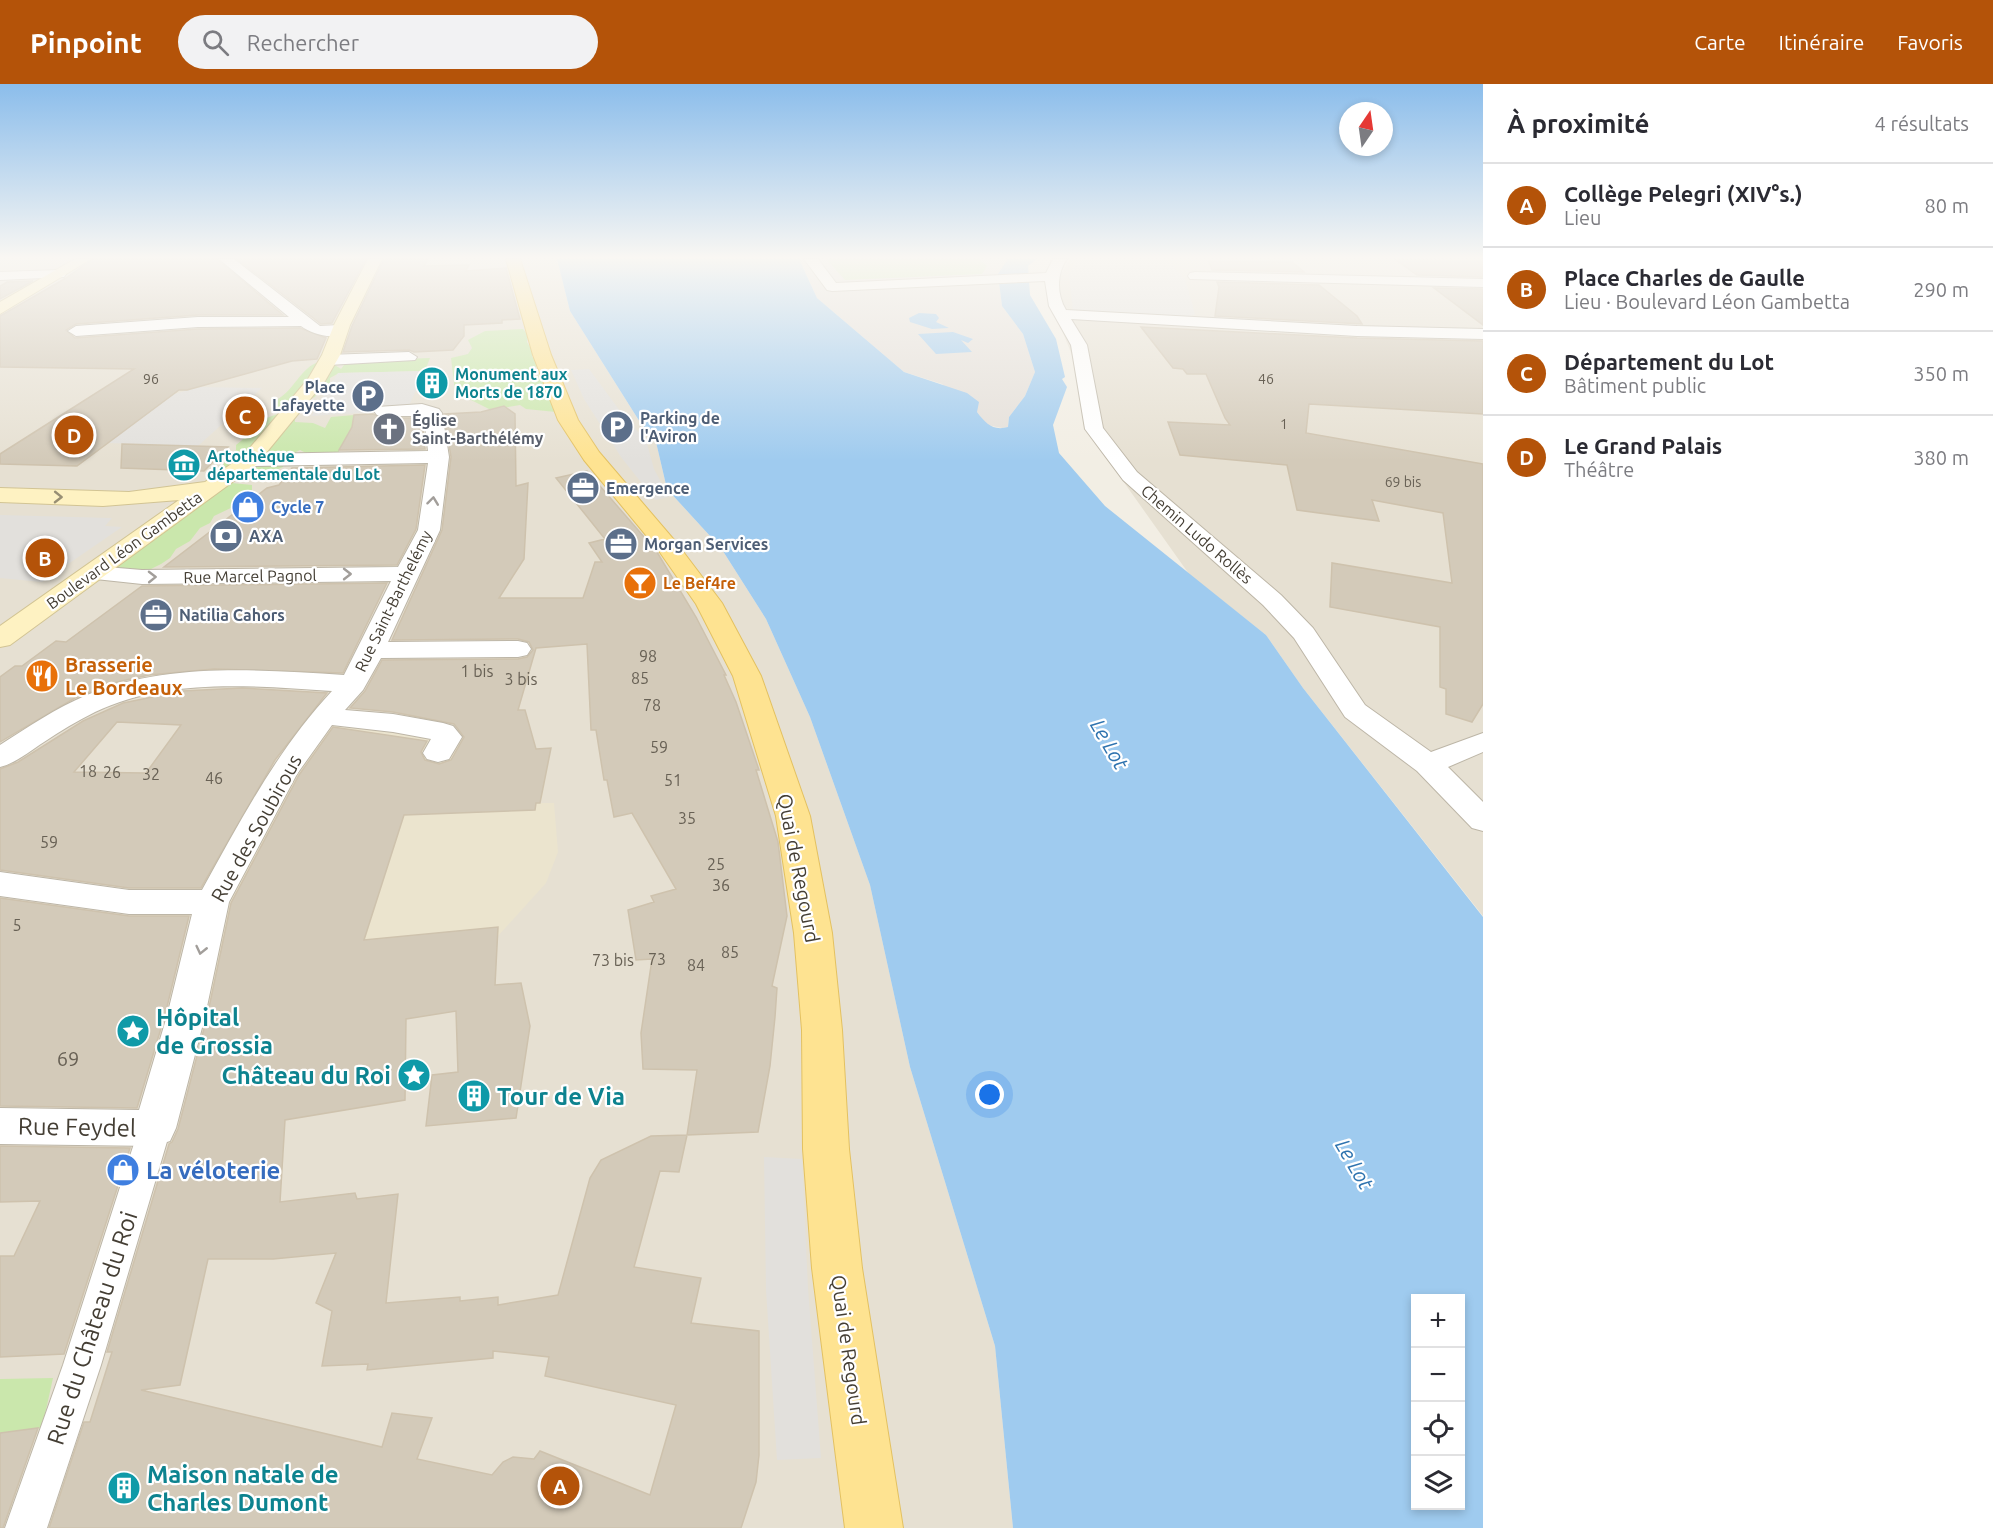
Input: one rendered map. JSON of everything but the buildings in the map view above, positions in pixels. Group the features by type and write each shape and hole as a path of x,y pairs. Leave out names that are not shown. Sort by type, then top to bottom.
{"main road":[{"name":"Boulevard Léon Gambetta","path":"0,639 250,460 315,381 343,326"},
{"name":"Quai de Regourd","path":"533,326 568,420 591,456 680,562 709,603 747,676 786,794 800,850 813,933 822,1030 826,1149 837,1268 869,1525"},
{"path":"0,495 134,499 189,492 220,483"},
{"path":"134,499 155,509 156,518 140,539"}],"street":[{"path":"76,331 139,326"},
{"path":"312,326 334,346 409,357"},
{"name":"Chemin Ludo Rollès","path":"1068,326 1079,345 1094,429 1130,476 1272,600 1304,633 1355,711 1428,764 1483,821"},
{"path":"1274,326 1483,334"},
{"name":"Rue Saint-Barthelémy","path":"353,684 373,650 406,574 429,530 439,456 432,411 416,409 383,411"},
{"path":"250,460 439,456"},
{"name":"Rue Marcel Pagnol","path":"94,573 142,577 406,574"},
{"path":"373,650 465,659 518,649"},
{"path":"0,758 64,717 121,692 169,683 232,680 353,684"},
{"name":"Rue des Soubirous","path":"155,1128 186,1016 212,902 283,772 324,716 353,684"},
{"path":"324,716 443,732 447,737 438,753"},
{"path":"1428,764 1483,742"},
{"path":"0,884 129,902 212,902"},
{"name":"Rue Feydel","path":"0,1126 155,1128"},
{"name":"Rue du Château du Roi","path":"26,1528 82,1365 155,1128"}],"shaded area":[{"path":"0,326 580,326 638,419 656,442 667,489 721,548 766,619 810,717 870,885 910,1067 995,1346 1013,1528 0,1528"},
{"path":"850,326 1017,326 1023,334 1035,372 1025,396 1009,417 1008,427 1002,428 987,425 977,412 942,384 904,372"},
{"path":"1060,326 1483,326 1483,916 1303,688 1266,635 1189,574 1123,481"},
{"name":"Parking de l'Aviron","path":"589,369 626,419 646,440 654,469 669,497 655,500 621,457 584,399 571,370"},
{"name":"Place Lafayette","path":"425,371 407,410 311,416 338,373"},
{"path":"200,387 262,388 198,446 108,443 163,402 167,396"},
{"path":"0,515 112,518 105,526 122,527 42,582 0,578"},
{"path":"328,718 459,734 481,733 482,729 531,730 536,749 551,748 541,803 554,803 558,852 546,883 497,937 244,1000 200,1005 218,918"},
{"path":"764,1157 802,1159 808,1288 821,1458 777,1460 766,1290"}],"green space":[{"path":"523,329 528,335 527,342 533,352 532,357 538,360 538,366 535,367 539,377 547,375 556,412 526,409 520,405 491,410 455,392 451,358 468,354 472,348 468,340 485,331"},
{"path":"430,358 425,371 339,373 330,378 330,383 320,387 315,397 270,410 305,371 320,362 330,363 341,369 347,361"},
{"path":"286,413 295,417 295,422 313,423 325,428 331,417 354,415 351,437 346,438 337,455 310,455 300,450 296,452 297,455 283,463 283,467 273,471 247,470 209,483 206,481 209,474 224,464 225,459 236,450 236,445 257,424 269,417"},
{"path":"232,483 252,485 252,492 244,496 235,506 214,516 210,523 200,528 190,541 176,549 170,558 147,571 110,571 222,485"},
{"path":"53,1378 42,1428 0,1433 0,1379"}],"water":[{"name":"Le Lot","path":"580,326 850,326 904,372 967,393 979,402 977,412 990,426 1003,428 1008,427 1009,417 1025,396 1035,372 1023,334 1017,326 1049,326 1056,339 1065,377 1062,379 1067,387 1053,425 1059,453 1105,506 1266,635 1303,688 1483,917 1483,1528 1013,1528 995,1346 910,1067 870,885 810,717 766,619 721,548 667,489 656,442 638,419"},
{"path":"924,326 949,328 932,329"},
{"path":"953,332 973,339 968,343 961,340 972,352 936,354 918,334"}],"place":[{"name":"Monument aux Morts de 1870","path":"432,383"},
{"name":"Place Lafayette","path":"368,396"},
{"name":"Département du Lot","path":"245,416"},
{"name":"Parking de l'Aviron","path":"617,427"},
{"name":"Église Saint-Barthélémy","path":"389,429"},
{"name":"Le Grand Palais","path":"74,435"},
{"name":"Artothèque départementale du Lot","path":"184,465"},
{"name":"Emergence","path":"583,488"},
{"name":"Cycle 7","path":"248,507"},
{"name":"AXA","path":"226,536"},
{"name":"Morgan Services","path":"621,544"},
{"name":"Place Charles de Gaulle","path":"45,558"},
{"name":"Le Bef4re","path":"640,583"},
{"name":"Natilia Cahors","path":"156,615"},
{"name":"Brasserie Le Bordeaux","path":"42,676"},
{"name":"Hôpital de Grossia","path":"133,1031"},
{"name":"Château du Roi","path":"414,1075"},
{"name":"Tour de Via","path":"474,1096"},
{"name":"La véloterie","path":"123,1170"},
{"name":"Collège Pelegri (XIV°s.)","path":"560,1486"},
{"name":"Maison natale de Charles Dumont","path":"124,1488"}]}
